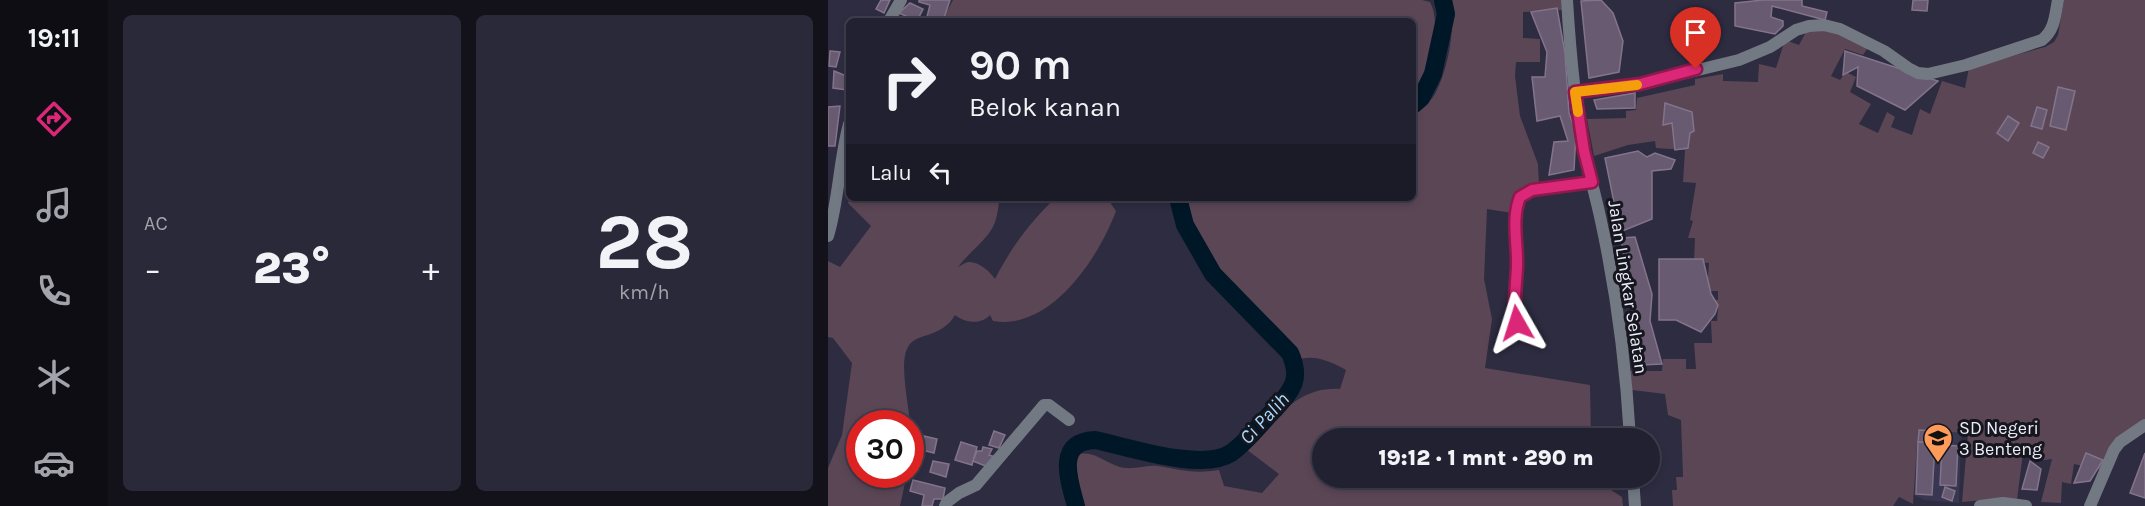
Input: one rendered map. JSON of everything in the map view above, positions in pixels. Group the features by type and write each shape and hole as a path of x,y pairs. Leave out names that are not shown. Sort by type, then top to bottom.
{"street":[{"path":"891,18 901,0"},
{"name":"Jalan Lingkar Selatan","path":"1567,0 1570,59 1584,151 1612,276 1629,428"},
{"path":"1575,92 1640,84 1739,60 1770,47 1801,28 1824,25 1840,29 1875,46 1918,73 1938,72 2042,40 2050,33 2053,26 2058,0"},
{"path":"828,236 838,196 842,151 846,136"},
{"path":"1517,323 1514,299 1517,266 1516,214 1520,197 1532,190 1592,182"},
{"path":"945,506 959,493 976,485 1044,405 1049,405 1069,420"},
{"path":"2090,506 2114,450 2120,442 2145,425"},
{"path":"1634,488 1635,506"},
{"path":"1980,506 2003,503 2026,506"}],"shaded area":[{"path":"953,0 1422,0 1430,2 1435,23 1432,48 1416,94 1416,18 944,18"},
{"path":"1451,0 1561,0 1562,10 1523,12 1523,38 1540,39 1540,62 1516,62 1515,76 1520,116 1538,164 1539,185 1518,191 1512,213 1487,209 1484,279 1492,319 1485,368 1590,385 1591,428 1312,428 1312,488 1608,488 1622,497 1623,506 1084,506 1075,475 1076,455 1083,453 1125,468 1154,466 1195,472 1219,470 1224,486 1262,493 1279,474 1246,449 1287,407 1299,399 1311,393 1340,389 1346,370 1318,359 1300,359 1273,324 1228,283 1212,264 1197,237 1183,201 1416,201 1416,114 1434,96 1441,82 1448,59"},
{"path":"2064,0 2145,0 2145,420 2102,470 2074,464 2071,484 2062,482 2061,503 2041,502 2052,459 2037,461 2035,452 2023,453 2017,500 2005,498 1962,502 1968,433 1918,430 1913,504 1899,497 1893,506 1673,506 1672,490 1677,490 1676,477 1683,477 1681,420 1668,415 1665,394 1632,390 1630,371 1662,371 1663,359 1686,359 1686,369 1696,369 1694,343 1712,343 1711,321 1717,321 1718,308 1708,301 1718,300 1718,291 1707,291 1709,263 1694,262 1695,238 1688,238 1693,221 1690,220 1696,183 1683,182 1685,150 1656,148 1655,141 1628,145 1594,156 1587,119 1626,118 1626,111 1636,110 1637,98 1695,85 1695,79 1723,74 1723,81 1758,82 1759,64 1776,68 1785,40 1799,45 1806,32 1825,28 1869,46 1863,55 1845,49 1831,76 1840,80 1846,72 1856,77 1850,92 1871,104 1859,124 1878,133 1887,112 1895,117 1891,127 1912,135 1920,109 1930,114 1942,81 1965,88 1969,68 2045,47 2054,42 2058,35"},
{"path":"849,201 1000,201 992,228 958,267 968,262 976,263 995,279 1022,236 1052,201 1109,201 1116,211 1098,249 1085,269 1053,303 1034,314 1014,321 993,321 990,315 978,322 973,322 955,315 943,328 912,342 905,356 904,369 908,410 846,410 846,488 904,488 900,506 828,506 828,468 842,435 852,363 833,338 828,337 828,261 840,267 871,226 848,203"},
{"name":"SD Negeri 3 Benteng","path":"1917,430 1961,432 1959,503 1924,500 1914,495"}],"building":[{"path":"881,0 890,0 884,13 876,9"},
{"path":"919,0 950,0 944,18 927,18 930,5 919,2"},
{"path":"1601,0 1613,13 1623,41 1619,72 1589,78 1581,1"},
{"path":"1802,0 1802,6 1827,12 1825,20 1772,6 1771,17 1783,21 1783,26 1775,34 1735,26 1735,3"},
{"path":"1913,0 1928,0 1927,11 1912,10"},
{"path":"910,3 923,9 918,18 910,18 899,13"},
{"path":"1557,8 1565,53 1569,113 1576,133 1574,170 1549,175 1554,142 1568,141 1560,116 1537,121 1532,77 1545,77 1547,52 1531,12"},
{"path":"830,51 840,52 836,67 829,66"},
{"path":"1845,51 1938,81 1905,110 1857,86 1858,67 1843,75"},
{"path":"834,71 846,76 846,90 833,88"},
{"path":"2058,87 2075,91 2066,130 2050,126"},
{"path":"1635,93 1635,108 1597,109 1594,100"},
{"path":"1665,103 1692,112 1694,131 1690,133 1688,148 1675,150 1672,123 1663,125"},
{"path":"840,106 835,146 828,146 828,107"},
{"path":"2037,107 2047,110 2042,129 2031,126"},
{"path":"2008,116 2019,123 2008,141 1997,133"},
{"path":"2038,142 2049,147 2043,158 2033,153"},
{"path":"1638,151 1647,157 1655,153 1675,160 1671,169 1652,171 1652,219 1620,232 1605,158"},
{"path":"1635,237 1652,294 1650,321 1662,364 1641,365 1621,238"},
{"path":"1659,259 1703,259 1711,294 1718,305 1715,314 1701,332 1676,320 1659,320"},
{"path":"1919,430 1933,431 1932,443 1918,442"},
{"path":"994,431 1005,435 999,448 989,445"},
{"path":"924,436 937,439 934,453 924,450"},
{"path":"961,442 977,447 972,465 955,460"},
{"path":"1918,442 1935,443 1932,495 1916,494"},
{"path":"1942,445 1958,446 1956,486 1940,485"},
{"path":"983,447 992,449 989,455 995,457 988,467 973,461 977,451 982,451"},
{"path":"2086,453 2103,460 2090,481 2074,483"},
{"path":"2145,453 2145,498 2130,493"},
{"path":"933,461 949,464 946,477 930,472"},
{"path":"2030,461 2041,469 2037,490 2022,489"},
{"path":"924,483 945,488 943,499 934,499 932,506 922,506 924,495 910,491 911,488 924,488"},
{"path":"1945,487 1955,491 1952,501 1942,497"}],"waterway":[{"name":"Ci Palih","path":"1416,102 1421,98 1433,74 1446,14 1443,0"},
{"name":"Ci Palih","path":"1076,506 1070,485 1068,464 1074,448 1082,442 1095,440 1184,459 1218,458 1237,449 1286,396 1293,384 1295,370 1290,353 1213,274 1185,225 1179,201"}],"slow traffic":[{"path":"1578,112 1575,92 1637,85"}],"place":[{"name":"SD Negeri 3 Benteng","path":"1938,464"}],"route":[{"path":"1517,323 1514,311 1517,266 1516,214 1520,197 1532,190 1592,182 1584,151 1575,92 1640,84 1696,69"}]}
